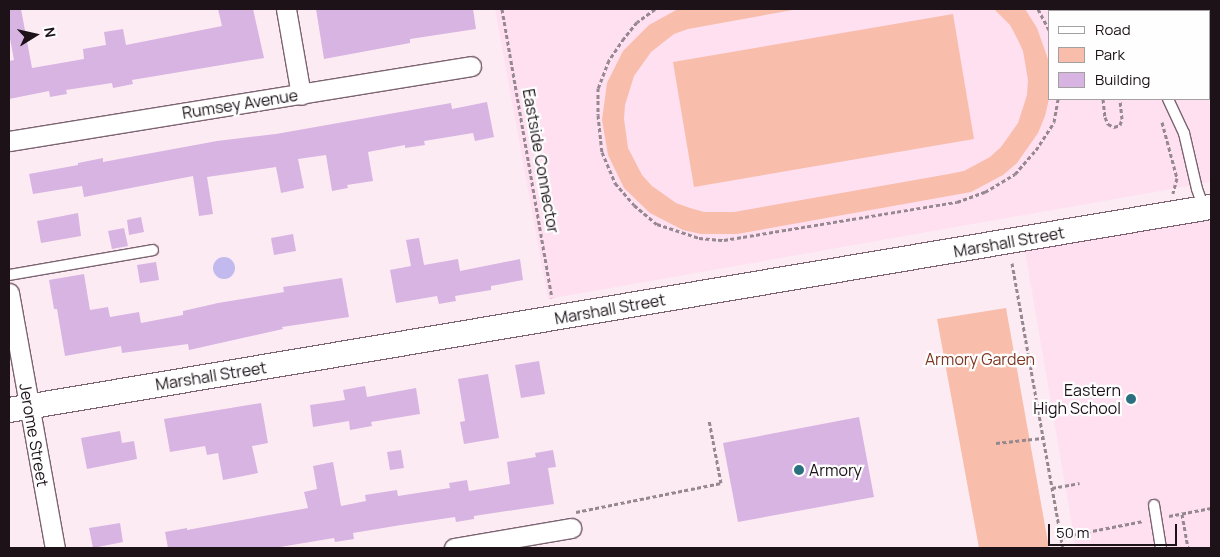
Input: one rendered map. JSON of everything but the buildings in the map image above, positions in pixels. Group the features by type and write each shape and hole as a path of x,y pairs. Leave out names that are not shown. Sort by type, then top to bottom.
{"street":[{"path":"286,9 301,94"},
{"name":"Rumsey Avenue","path":"9,141 472,66"},
{"name":"Marshall Street","path":"19,408 1208,207"},
{"name":"Jerome Street","path":"9,293 19,408 55,548"},
{"path":"454,548 573,520"}],"lane":[{"path":"1168,100 1184,133 1208,207"},
{"path":"9,275 153,250"},
{"path":"1154,505 1161,548"}],"path":[{"name":"Eastside Connector","path":"502,9 556,318"},
{"path":"655,9 637,22 624,38 609,60 598,88 598,115 602,152 615,183 634,205 657,224 699,238 724,240 958,202 986,192 1015,174 1036,150 1054,122 1058,100"},
{"path":"1038,9 1048,28"},
{"path":"1103,100 1105,117 1108,124 1114,127 1120,126 1122,119 1120,100"},
{"path":"1161,119 1177,178 1174,193"},
{"path":"1012,263 1063,548"},
{"path":"573,520 721,483 709,420"},
{"path":"996,443 1043,438"},
{"path":"1052,488 1080,483"},
{"path":"1060,536 1211,508"},
{"path":"1182,514 1188,548"}],"shaded area":[{"path":"495,9 1211,9 1211,182 548,299"},
{"name":"Eastern High School","path":"1211,218 1211,548 1076,548 1025,251"},
{"path":"224,257 232,260 235,268 232,276 224,279 216,276 213,268 216,260"}],"green space":[{"path":"678,9 798,9 688,29 674,34 651,52 634,76 625,105 624,119 628,148 642,175 652,186 676,203 704,212 734,212 964,171 990,157 1001,147 1018,123 1027,95 1028,80 1023,51 1017,38 1010,25 994,9 1025,9 1037,28 1048,59 1049,100 1038,133 1017,163 1003,175 971,192 737,234 701,234 683,230 650,213 624,188 608,155 602,120 607,83 623,51 649,25"},
{"path":"953,14 974,139 694,187 673,62"},
{"name":"Armory Garden","path":"1006,308 1049,548 979,548 937,319"}],"place":[{"name":"Eastern High School","path":"1131,399"},
{"name":"Armory","path":"799,470"}]}
